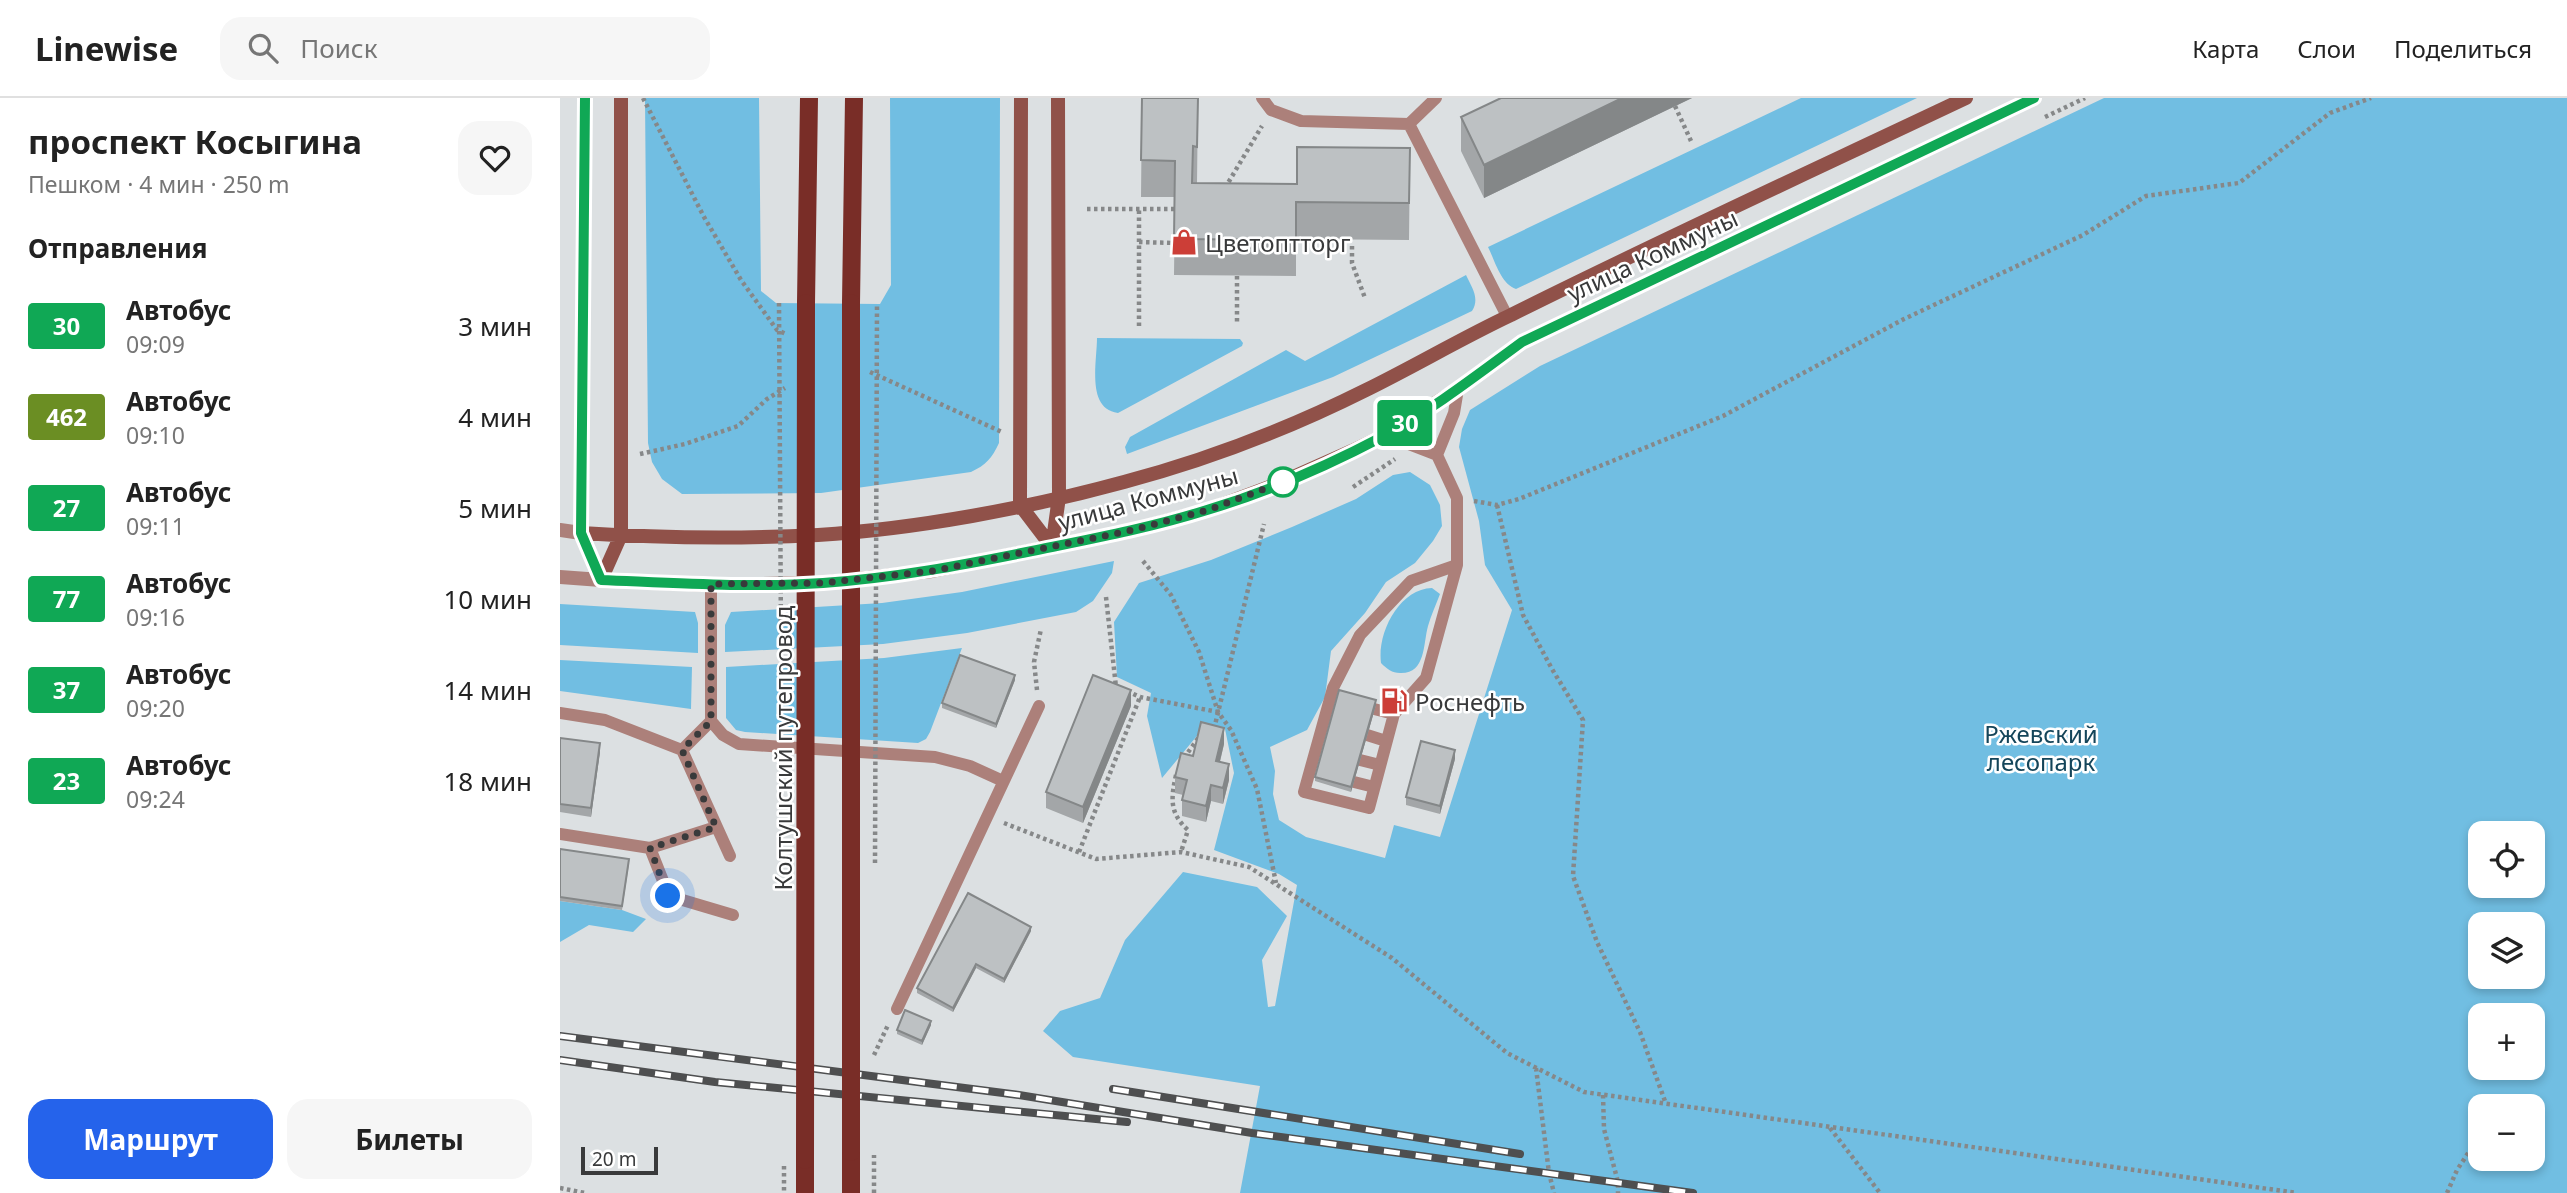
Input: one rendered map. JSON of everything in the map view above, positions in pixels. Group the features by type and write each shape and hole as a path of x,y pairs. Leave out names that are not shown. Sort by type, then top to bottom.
{"main road":[{"path":"585,98 581,533 601,580"},
{"path":"601,580 621,535 621,98"},
{"name":"Колтушский путепровод","path":"805,1193 806,303 809,98"},
{"path":"851,1193 850,303 854,98"},
{"path":"1021,98 1020,505 1052,547"},
{"path":"1052,547 1059,497 1058,98"},
{"name":"улица Коммуны","path":"581,533 702,537 820,535 919,524 1020,505 1159,471 1285,426 1365,391 1507,316 1966,98"},
{"name":"улица Коммуны","path":"601,580 711,584 822,583 932,571 1133,530 1208,510 1280,483 1385,435 1458,389 1522,342 2034,98"}],"street":[{"name":"улица Коммуны","path":"560,530 581,533"},
{"name":"улица Коммуны","path":"560,577 601,580"}],"lane":[{"path":"1262,98 1271,110 1301,121 1409,124 1436,98"},
{"path":"1409,124 1507,316"},
{"path":"1437,455 1454,414 1458,389"},
{"path":"1385,435 1437,455 1457,498 1457,565 1426,678 1394,714 1369,808 1304,792 1313,771 1334,699 1360,635 1411,580 1457,565"},
{"path":"711,584 711,721 723,735 739,744 935,757 970,766 1003,781"},
{"path":"897,1009 1039,706"},
{"path":"1374,709 1394,714"},
{"path":"560,713 605,720 682,750 730,856"},
{"path":"682,750 711,721"},
{"path":"1367,735 1386,741"},
{"path":"1360,760 1380,765"},
{"path":"1354,782 1374,787"},
{"path":"560,834 650,848 716,827"},
{"path":"650,848 668,896 733,915"}],"path":[{"path":"2035,122 2085,98"},
{"path":"1457,498 1497,505 1518,499 1723,416 1904,319 2084,235 2146,196 2239,183 2330,113 2371,98"},
{"path":"1675,106 1691,141"},
{"path":"1220,197 1271,110"},
{"path":"1087,209 1175,209"},
{"path":"1139,209 1139,326"},
{"path":"1139,242 1175,243"},
{"path":"1352,246 1352,263 1365,298"},
{"path":"1237,276 1237,326"},
{"path":"875,873 877,304"},
{"path":"640,455 685,444 738,426 766,399 790,385"},
{"path":"1353,487 1412,446"},
{"path":"1497,505 1523,615 1583,720 1573,876 1597,942 1640,1032 1667,1104"},
{"path":"1213,733 1264,524"},
{"path":"1143,561 1171,595 1199,652 1218,712 1231,730 1257,789 1276,884"},
{"path":"1106,597 1116,687 1140,697 1218,712"},
{"path":"1039,706 1034,662 1041,629"},
{"path":"1079,852 1140,697"},
{"path":"1181,852 1188,830 1180,823 1171,799 1178,766 1200,735"},
{"path":"987,817 1096,859 1181,852 1249,867 1392,958 1507,1053 1584,1092 2297,1193"},
{"path":"874,1068 875,1040"},
{"path":"1536,1068 1554,1193"},
{"path":"1603,1095 1604,1129 1618,1182 1618,1193"},
{"path":"1830,1128 1880,1193"},
{"path":"874,1151 874,1193"},
{"path":"2447,1193 2468,1153"},
{"path":"560,1188 585,1193"}],"green space":[{"path":"645,98 759,98 761,291 776,303 880,304 891,285 890,98 1000,98 999,443 985,464 971,472 821,493 682,494 662,479 652,462 648,443"},
{"path":"1801,98 1917,98 1516,289 1502,277 1488,247"},
{"name":"Ржевский лесопарк","path":"2104,98 2567,98 2567,1193 1240,1193 1260,1086 1073,1057 1043,1031 1060,1011 1100,998 1125,940 1183,872 1257,887 1287,916 1262,960 1268,1007 1275,1006 1297,885 1279,874 1214,850 1234,773 1225,729 1206,725 1162,778 1147,716 1151,693 1117,677 1114,622 1139,583 1211,560 1292,527 1356,499 1393,475 1410,472 1430,485 1440,505 1442,526 1433,541 1415,563 1386,582 1365,613 1331,651 1325,697 1307,730 1270,747 1275,771 1273,794 1279,820 1306,837 1385,858 1394,825 1440,837 1512,610 1485,565 1479,521 1459,447 1462,429 1470,410 1540,366"},
{"path":"1466,275 1475,297 1472,311 1333,377 1127,454 1125,447 1130,437 1286,350 1305,361"},
{"path":"1097,338 1240,339 1243,343 1242,346 1118,413 1108,410 1097,394"},
{"path":"1114,561 1112,573 1093,601 1076,612 967,633 883,644 725,652 725,625 731,612 882,603 962,592"},
{"path":"1432,588 1440,594 1429,622 1419,663 1415,669 1408,672 1400,673 1388,669 1381,663 1387,626 1400,604 1420,590"},
{"path":"560,604 695,612 698,623 698,653 560,645"},
{"path":"962,648 930,732 926,739 918,743 745,732 736,730 726,718 726,667 884,658"},
{"path":"560,660 692,667 691,709 560,691"},
{"path":"560,901 622,910 646,919 633,932 589,925 560,942"}],"building":[{"path":"1142,98 1198,98 1197,147 1193,146 1192,183 1297,184 1297,147 1410,148 1409,203 1296,202 1296,240 1174,239 1175,161 1141,160"},
{"path":"1501,98 1622,98 1484,165 1461,117"},
{"path":"960,655 1015,675 996,724 942,703"},
{"path":"1093,675 1131,690 1083,807 1046,792"},
{"path":"1339,690 1376,700 1351,787 1315,777"},
{"path":"1201,722 1224,728 1216,761 1229,764 1223,788 1211,785 1206,806 1182,800 1187,780 1175,777 1181,753 1193,756"},
{"path":"560,738 600,743 591,808 560,804"},
{"path":"1421,741 1455,750 1440,806 1406,797"},
{"path":"560,849 629,859 622,906 560,897"},
{"path":"968,893 1031,927 1004,979 976,964 953,1008 917,988"},
{"path":"905,1010 931,1021 922,1041 897,1030"}],"railway":[{"path":"560,1036 1019,1095 1252,1133 1693,1193"},
{"path":"560,1060 715,1082 1127,1122"},
{"path":"1113,1089 1520,1154"}],"bus line":[{"name":"30","path":"585,98 581,533 601,580 711,584 822,583 932,571 1133,530 1208,510 1353,452 1458,389 1522,342 2034,98"}],"place":[{"name":"Цветоптторг","path":"1184,242"},
{"name":"Роснефть","path":"1394,701"}],"route":[{"path":"668,896 650,848 716,827 682,750 711,721 711,584 822,583 932,571 1133,530 1208,510 1283,482"}]}
